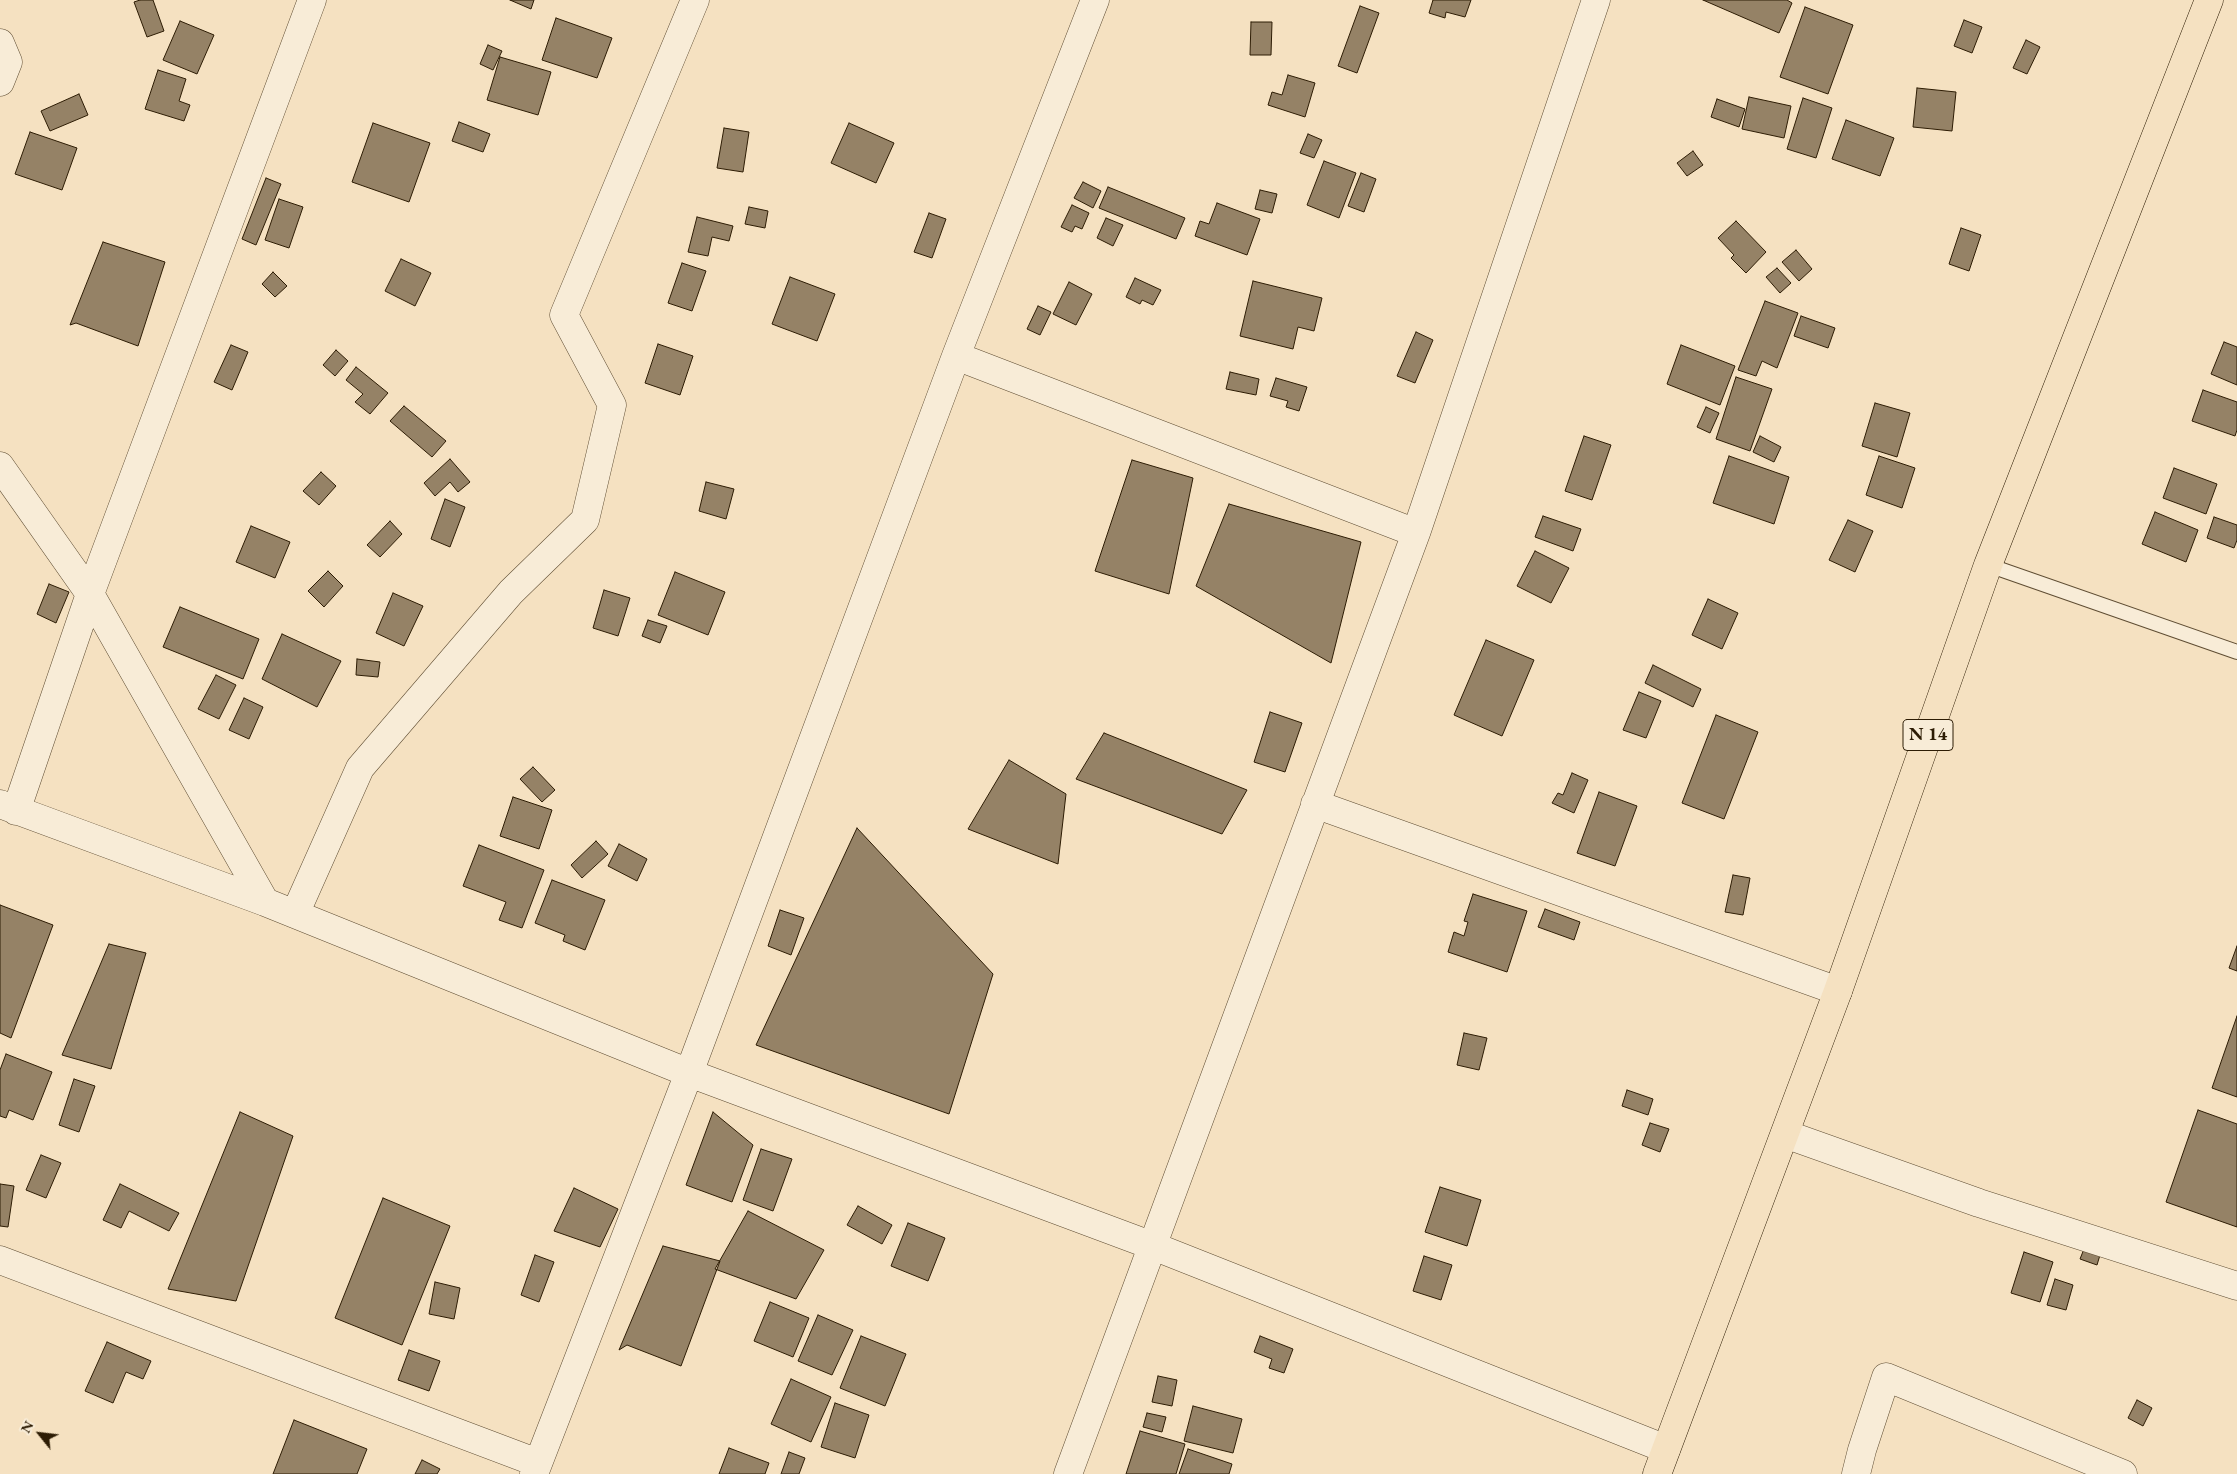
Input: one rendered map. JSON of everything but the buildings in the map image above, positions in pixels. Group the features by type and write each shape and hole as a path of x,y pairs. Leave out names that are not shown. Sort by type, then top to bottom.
{"main road":[{"name":"N 14","path":"1661,1462 1838,991 1988,565 2210,0"}],"street":[{"path":"312,0 8,808 265,902 689,1073 1153,1246 1661,1462"},
{"path":"295,914 360,768 511,592 585,520 612,405 564,314 695,0"},
{"path":"0,1260 536,1469 689,1073 956,356 1095,0"},
{"path":"1068,1474 1416,533 1596,0"},
{"path":"0,43 8,62 0,82"},
{"path":"956,356 1416,533"},
{"path":"0,466 90,594 265,902"},
{"path":"1315,804 1838,991"},
{"path":"1785,1134 1979,1203 2237,1286"},
{"path":"1856,1474 1886,1377 2123,1474"}],"lane":[{"path":"1988,565 2237,652"}]}
